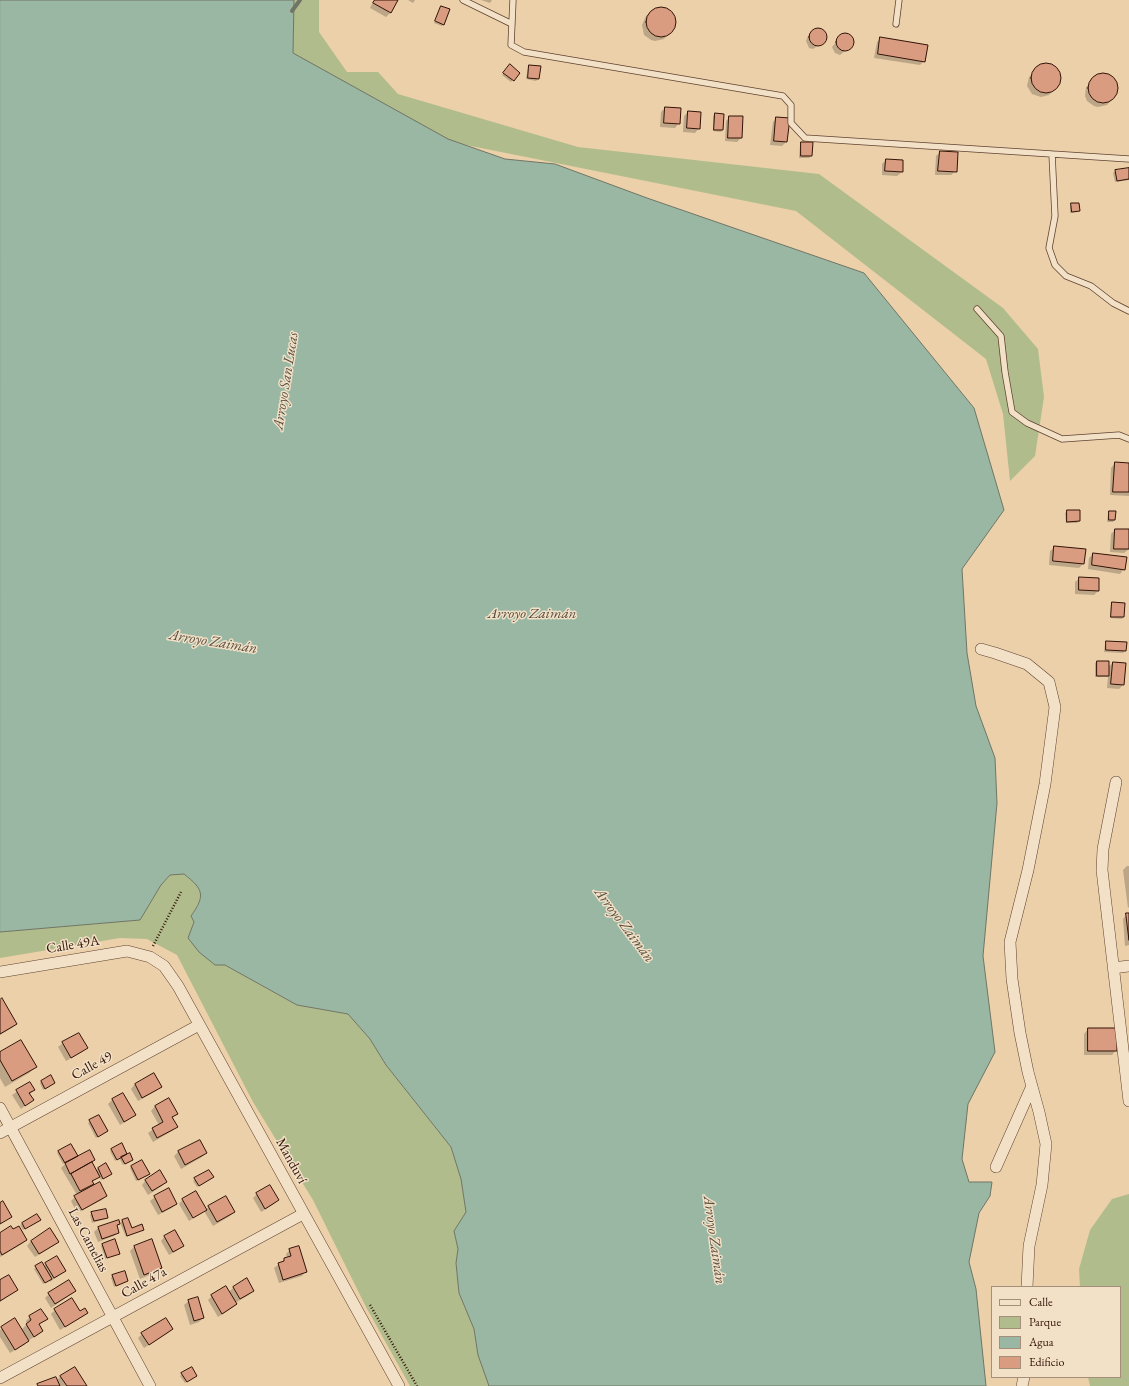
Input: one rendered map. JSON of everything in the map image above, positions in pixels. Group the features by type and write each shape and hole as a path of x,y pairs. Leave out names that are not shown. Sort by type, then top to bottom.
{"street":[{"path":"981,649 1027,664 1049,682 1055,707 1045,784 1028,870 1010,942 1012,979 1020,1033 1046,1144 1042,1184 1029,1246 1027,1286"},
{"path":"1116,782 1103,849 1102,870 1129,1101"},
{"name":"Calle 49A","path":"0,972 127,951 151,952"},
{"name":"Manduví","path":"151,952 164,966 178,986 399,1386"},
{"path":"1113,968 1129,966"},
{"name":"Calle 49","path":"0,1133 199,1025"},
{"path":"996,1168 1032,1086"},
{"name":"Las Camelias","path":"0,1108 150,1386"},
{"name":"Calle 47a","path":"0,1378 303,1214"}],"lane":[{"path":"463,0 512,24"},
{"path":"513,0 511,45 524,52 783,96 791,105 791,123 805,138 1129,159"},
{"path":"896,24 899,0"},
{"path":"1052,154 1055,216 1049,248 1055,265 1066,276 1091,286 1113,303 1129,312"},
{"path":"977,309 1001,336 1012,412 1027,423 1062,440 1118,435 1129,438"}],"path":[{"path":"151,952 181,892"}],"green space":[{"path":"247,0 319,0 319,32 347,72 378,72 398,94 578,147 819,174 1003,308 1038,349 1044,397 1035,456 1010,481 1003,414 986,359 796,211 356,123 292,53"},
{"path":"184,874 196,883 200,892 196,909 191,916 194,922 188,938 215,965 225,965 297,1005 348,1014 370,1039 386,1065 451,1147 461,1179 466,1212 454,1231 458,1249 456,1263 459,1293 474,1329 478,1355 489,1386 410,1386 366,1307 313,1200 253,1102 177,955 147,939 120,938 0,958 0,932 140,920 161,885 170,875"},
{"path":"1129,1194 1129,1386 1090,1386 1088,1378 1121,1378 1121,1286 1080,1286 1079,1269 1090,1230 1112,1199"}],"water":[{"name":"Arroyo Zaimán","path":"0,0 294,0 293,53 448,139 505,159 555,164 647,198 864,273 974,408 1004,510 962,569 967,653 976,706 995,758 997,803 983,956 995,1052 968,1104 962,1159 969,1182 992,1182 990,1196 979,1213 969,1262 976,1289 986,1386 489,1386 478,1355 474,1329 459,1293 456,1263 458,1249 454,1231 466,1212 461,1179 451,1147 386,1065 370,1039 348,1014 297,1005 225,965 215,965 199,952 188,938 194,922 191,916 199,903 200,893 199,888 184,874 170,875 161,885 140,920 0,932"}],"building":[{"path":"375,0 398,0 391,13 373,3"},
{"path":"441,6 450,9 444,25 435,21"},
{"path":"661,7 672,11 676,22 672,33 661,37 650,33 646,22 650,11"},
{"path":"818,28 824,31 827,37 824,43 818,46 812,43 809,37 812,31"},
{"path":"845,33 851,36 854,42 851,48 845,51 839,48 836,42 839,36"},
{"path":"880,37 928,45 925,62 878,54"},
{"path":"1046,63 1057,67 1061,78 1057,89 1046,93 1035,89 1031,78 1035,67"},
{"path":"510,64 520,73 514,81 503,73"},
{"path":"529,65 541,66 539,79 528,78"},
{"path":"1103,73 1114,77 1118,88 1114,99 1103,103 1092,99 1088,88 1092,77"},
{"path":"665,107 681,108 680,124 664,123"},
{"path":"688,111 701,112 700,129 687,128"},
{"path":"715,113 724,114 723,130 714,130"},
{"path":"729,116 743,116 742,138 728,138"},
{"path":"776,117 790,118 787,142 774,141"},
{"path":"801,142 813,142 812,156 801,156"},
{"path":"940,151 958,152 957,172 938,171"},
{"path":"886,159 903,160 903,172 885,171"},
{"path":"1129,168 1129,179 1117,181 1115,170"},
{"path":"1071,203 1079,203 1080,211 1072,212"},
{"path":"1115,462 1129,463 1129,492 1113,492"},
{"path":"1067,510 1080,510 1080,521 1067,522"},
{"path":"1109,511 1116,511 1115,520 1109,520"},
{"path":"1115,529 1129,529 1129,549 1114,549"},
{"path":"1054,546 1086,549 1084,564 1053,561"},
{"path":"1093,553 1127,557 1125,570 1092,565"},
{"path":"1079,577 1099,578 1099,591 1079,590"},
{"path":"1112,602 1125,603 1124,617 1111,617"},
{"path":"1106,641 1127,642 1126,651 1106,650"},
{"path":"1097,661 1109,661 1109,676 1097,676"},
{"path":"1113,662 1126,663 1124,685 1111,684"},
{"path":"1126,913 1129,913 1129,940"},
{"path":"2,998 17,1024 0,1034 0,1000"},
{"path":"1088,1028 1117,1028 1117,1051 1088,1051"},
{"path":"79,1033 88,1048 71,1058 62,1042"},
{"path":"21,1040 37,1067 12,1081 0,1060 0,1052"},
{"path":"154,1073 162,1087 142,1098 135,1084"},
{"path":"51,1075 55,1083 45,1089 41,1081"},
{"path":"30,1082 35,1090 29,1093 34,1100 25,1106 16,1090"},
{"path":"123,1093 136,1115 124,1122 112,1099"},
{"path":"169,1098 178,1114 172,1117 178,1127 157,1138 152,1128 163,1122 155,1106"},
{"path":"99,1115 108,1131 98,1137 89,1120"},
{"path":"200,1140 207,1153 185,1165 178,1151"},
{"path":"122,1143 127,1154 117,1160 111,1149"},
{"path":"71,1144 78,1156 65,1163 58,1151"},
{"path":"90,1150 95,1160 70,1174 65,1163"},
{"path":"130,1153 133,1160 125,1164 121,1157"},
{"path":"142,1160 150,1174 138,1180 131,1166"},
{"path":"92,1162 100,1177 92,1181 94,1184 80,1191 71,1174"},
{"path":"106,1163 112,1174 103,1179 98,1168"},
{"path":"160,1170 167,1182 152,1191 145,1180"},
{"path":"209,1170 214,1177 199,1186 194,1178"},
{"path":"100,1182 107,1196 82,1210 74,1196"},
{"path":"270,1185 279,1200 265,1209 256,1193"},
{"path":"169,1188 177,1204 162,1212 154,1196"},
{"path":"196,1191 207,1210 193,1218 182,1199"},
{"path":"226,1196 235,1212 217,1222 208,1206"},
{"path":"3,1201 12,1217 0,1224 0,1203"},
{"path":"106,1209 108,1218 94,1221 91,1212"},
{"path":"37,1214 41,1220 25,1229 22,1223"},
{"path":"128,1218 132,1228 142,1224 144,1230 127,1236 122,1220"},
{"path":"119,1220 120,1224 117,1225 119,1233 102,1239 98,1227"},
{"path":"11,1226 13,1229 19,1226 27,1240 2,1255 0,1251 0,1233"},
{"path":"50,1228 59,1242 39,1254 31,1241"},
{"path":"175,1230 184,1246 173,1252 164,1236"},
{"path":"115,1239 120,1254 107,1258 102,1244"},
{"path":"152,1239 162,1268 144,1275 134,1246"},
{"path":"299,1246 307,1272 283,1280 278,1263 284,1261 284,1258 291,1256 289,1249"},
{"path":"57,1256 66,1271 54,1278 45,1263"},
{"path":"42,1262 52,1279 45,1283 35,1266"},
{"path":"125,1271 128,1281 116,1286 112,1275"},
{"path":"9,1275 18,1290 0,1301 0,1280"},
{"path":"247,1278 254,1291 240,1299 233,1287"},
{"path":"69,1280 76,1291 55,1304 48,1293"},
{"path":"226,1286 237,1304 222,1314 211,1295"},
{"path":"198,1297 204,1318 194,1321 188,1300"},
{"path":"72,1298 80,1311 85,1308 88,1313 65,1327 54,1309"},
{"path":"41,1309 48,1319 39,1324 43,1331 34,1337 26,1324 31,1320 29,1316"},
{"path":"15,1318 29,1341 15,1350 1,1327"},
{"path":"166,1318 173,1329 149,1345 141,1333"},
{"path":"75,1367 87,1386 67,1386 60,1376"},
{"path":"192,1367 197,1376 187,1382 181,1373"},
{"path":"56,1377 60,1386 38,1386 37,1384"}],"waterway":[{"name":"Arroyo San Lucas","path":"292,11 300,0"}]}
